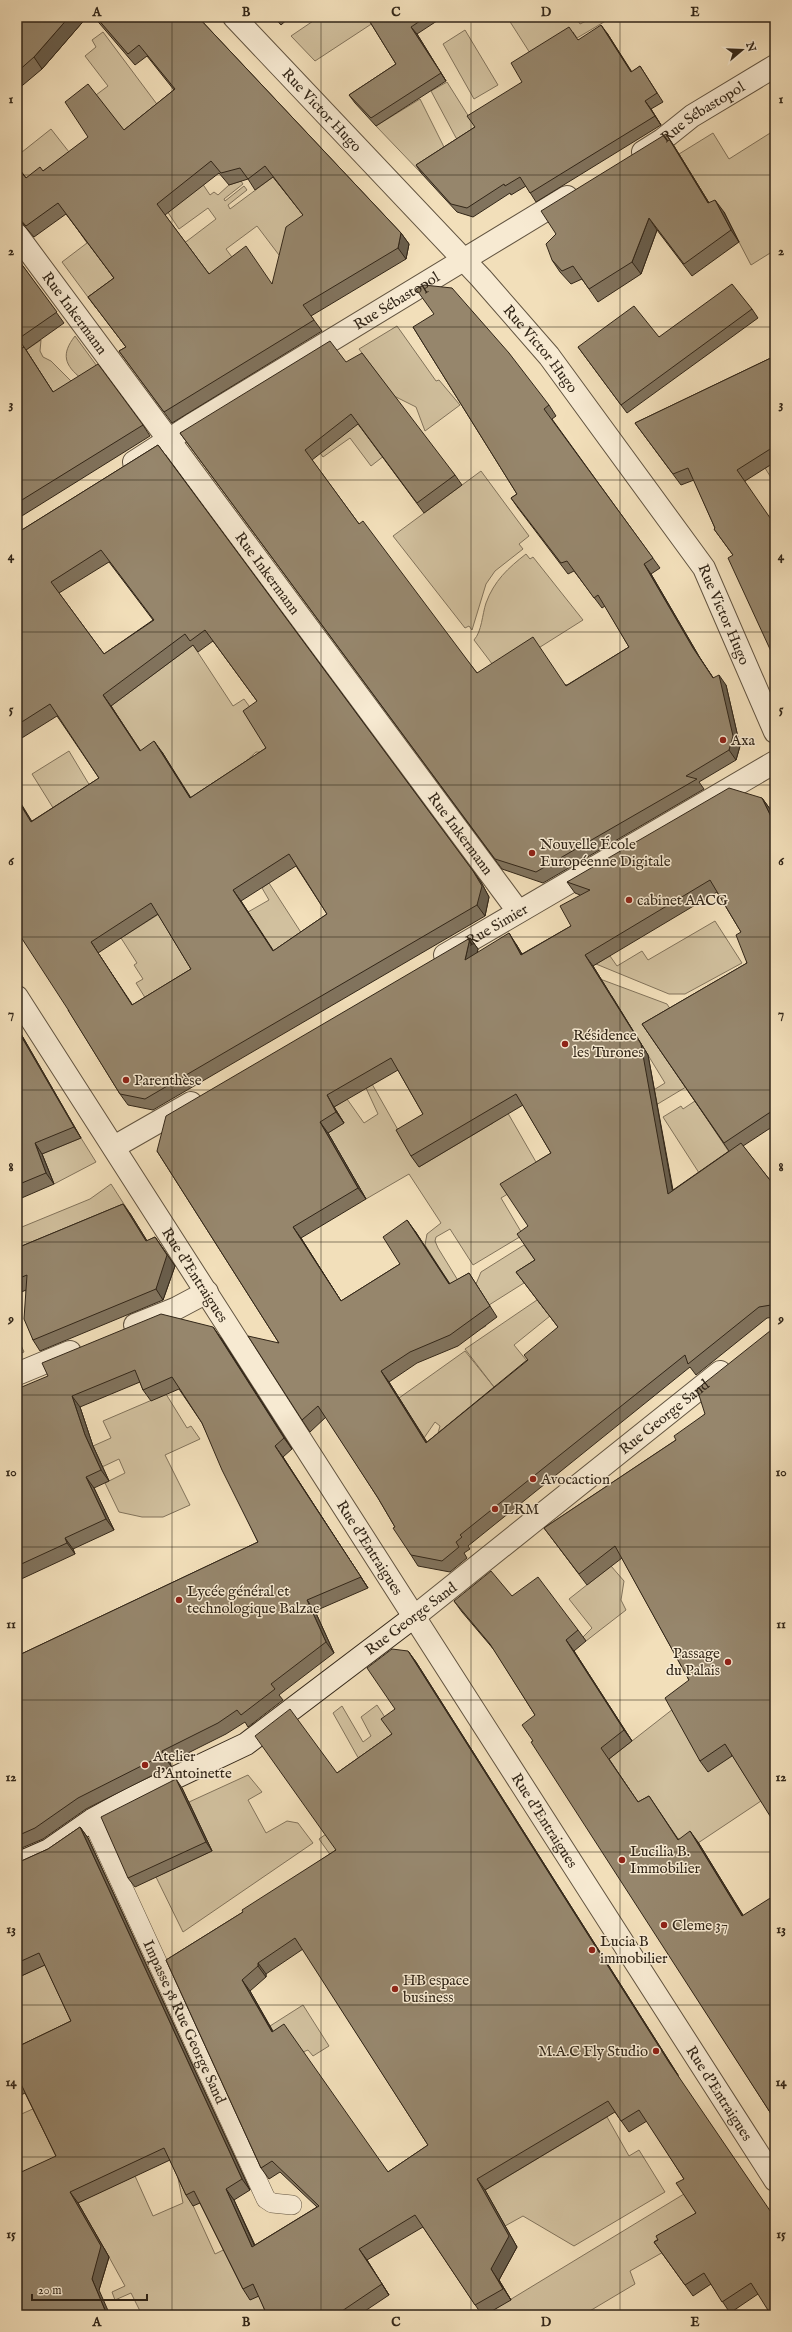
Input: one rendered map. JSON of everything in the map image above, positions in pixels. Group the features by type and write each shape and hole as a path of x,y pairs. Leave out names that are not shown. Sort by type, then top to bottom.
{"street":[{"name":"Rue Victor Hugo","path":"234,17 463,260 549,356 704,568 775,732"},
{"name":"Rue Sébastopol","path":"628,161 662,140 692,116 775,66"},
{"name":"Rue Sébastopol","path":"114,475 587,185"},
{"name":"Rue Inkermann","path":"17,235 518,911"},
{"name":"Rue Simier","path":"427,965 775,762"},
{"name":"Rue d'Entraigues","path":"17,997 415,1616 426,1638 775,2180"},
{"path":"114,1147 208,1093"},
{"path":"118,1333 175,1309 207,1292"},
{"path":"17,1374 89,1345"},
{"name":"Rue George Sand","path":"17,1864 49,1850 92,1820 132,1798 246,1744 415,1616 739,1357"}],"lane":[{"name":"Impasse 58 Rue George Sand","path":"92,1820 266,2199 272,2203 292,2205"}],"shaded area":[{"path":"319,17 377,17 379,19 315,61 291,36"},
{"path":"507,17 576,17 580,24 594,17 608,17 609,19 577,38 573,32 551,86"},
{"path":"465,30 498,85 474,99 443,44"},
{"path":"103,32 165,115 132,141 96,95 108,86 85,56 96,47 92,40"},
{"path":"447,82 481,136 462,149 431,91"},
{"path":"420,99 449,157 422,174 376,126"},
{"path":"51,129 69,152 17,190 17,156"},
{"path":"775,130 775,210 770,213 775,222 775,250 751,265 739,242 717,216 679,154 713,133 729,159"},
{"path":"273,177 289,197 340,209 279,255 257,226 226,249 240,268 217,283 158,263 216,219 208,208 179,229 167,211 202,183 210,195 214,192 218,195 229,185 241,181 243,184 224,199 225,201 244,186 247,190 228,205 230,209"},
{"path":"67,214 122,289 96,308 62,262 87,243"},
{"path":"397,326 436,381 439,380 460,405 425,431 416,407 394,396 359,349"},
{"path":"75,336 102,373 66,413 26,350 41,340 40,351 43,357 51,361 74,384 82,379 71,369 66,359 66,354"},
{"path":"279,397 363,420 389,452 371,466 350,438 323,457"},
{"path":"775,462 775,484 765,468"},
{"path":"481,471 529,536 519,544 523,549 495,571 486,584 472,630 469,626 465,628 393,536"},
{"path":"526,554 530,559 533,557 583,620 499,673 474,640 479,632 486,603 493,588 513,564"},
{"path":"193,645 233,706 244,699 257,717 271,753 256,752 193,812 179,780 162,753 148,762 111,706"},
{"path":"69,751 96,796 60,819 32,774"},
{"path":"269,883 302,934 273,951 248,912 269,900 262,888"},
{"path":"159,914 201,979 149,1004 136,983 143,979 134,965 137,963 121,938"},
{"path":"715,921 742,963 685,994 669,994 596,964 610,956 617,966 642,951 648,960"},
{"path":"592,976 667,1004 677,1020 686,1087 501,1198 523,1235 473,1265 450,1229 436,1237 435,1241 438,1248 486,1326 479,1330 425,1245 427,1234 441,1223 409,1174 366,1199 328,1133 344,1123 334,1107 347,1099 364,1123 378,1114 366,1088 372,1084 419,1167 493,1123 463,1072 479,1063 536,1162 665,1083 612,996"},
{"path":"695,1101 731,1155 701,1176 663,1117 681,1106 683,1109"},
{"path":"81,1138 96,1162 54,1184 42,1154"},
{"path":"111,1184 131,1215 17,1263 17,1229 90,1199"},
{"path":"524,1245 543,1271 489,1305 476,1284 481,1272"},
{"path":"537,1300 550,1316 514,1345 531,1366 436,1440 440,1426 435,1422 424,1438 399,1398 465,1351 494,1387 465,1349"},
{"path":"17,1336 24,1352 17,1355"},
{"path":"166,1394 187,1428 191,1426 200,1439 165,1455 190,1505 163,1517 142,1517 119,1512 105,1483 125,1473 119,1459 102,1467 93,1446 111,1438 103,1421"},
{"path":"611,1566 624,1581 621,1600 626,1610 586,1641 583,1637 592,1628 569,1599"},
{"path":"377,1705 392,1728 396,1741 339,1867 319,1839 329,1832 365,1770 333,1713 342,1706 363,1742 371,1736 361,1717"},
{"path":"673,1709 708,1771 732,1755 761,1801 686,1851 646,1814 609,1759"},
{"path":"248,1775 262,1792 248,1800 266,1833 287,1821 298,1823 313,1843 183,1932 156,1877 212,1851 189,1802"},
{"path":"47,1964 78,2032 17,2061 17,1978"},
{"path":"303,2005 329,2046 313,2056 308,2050 303,2052 259,2033"},
{"path":"35,2108 64,2167 17,2188 17,2116"},
{"path":"607,2117 629,2156 639,2150 665,2192 574,2246 523,2216 505,2226 452,2210"},
{"path":"176,2168 215,2254 238,2243 286,2315 142,2315 131,2293 115,2300 112,2292 125,2286 104,2248 43,2218 135,2176 153,2216 183,2203"},
{"path":"684,2194 703,2224 665,2251 630,2271 635,2284 583,2315 485,2315"}],"building":[{"path":"17,17 69,17 34,57 17,72"},
{"path":"96,17 198,17 401,233 398,248 303,305 314,320 164,412 119,351 126,347 88,297 114,278 58,203 26,226 17,216 17,166 26,178 40,167 43,171 88,137 65,102 88,84 124,130 175,89 139,45 128,54","holes":["211,161 221,173 240,168 248,179 265,166 303,215 286,227 272,284 246,246 209,274 157,204"]},
{"path":"367,17 426,17 411,27 441,73 371,118 349,95 396,64"},
{"path":"601,25 631,72 640,66 657,93 645,101 655,116 530,193 520,177 505,186 504,184 467,208 451,204 416,165 475,127 467,116 522,82 511,63 569,27 578,40"},
{"path":"666,134 708,203 715,200 731,230 684,264 649,218 632,262 589,289 573,266 562,271 552,260 546,244 556,234 541,211"},
{"path":"17,258 57,312 18,339 17,338"},
{"path":"732,284 752,309 621,405 578,347 634,306 659,337"},
{"path":"424,285 452,288 509,353 549,405 544,409 653,558 644,564 693,648 713,678 719,675 733,736 729,750 686,776 697,779 536,872 495,859 180,433 330,341 346,362 362,353 455,475 417,503 351,414 305,450 359,524 363,521 477,673 533,637 566,686 629,647 598,595 594,598 567,561 561,563 511,498 517,494 413,327 434,314 416,289"},
{"path":"24,347 53,392 98,364 143,425 17,503 17,351"},
{"path":"775,356 775,446 737,470 775,525 775,660 728,558 733,555 714,529 715,528 688,468 673,474 635,423"},
{"path":"158,445 473,871 482,886 477,905 145,1099 120,1094 68,1010 69,1011 17,931 17,799 31,822 99,778 50,704 17,725 17,533","holes":["101,550 154,620 104,654 51,582","205,630 257,701 243,711 266,748 190,798 154,741 140,751 103,695 185,634 190,641","289,854 327,914 273,951 233,890","151,903 191,969 132,1005 91,942"]},
{"path":"729,788 762,798 775,825 775,1109 724,1143 642,1024 747,963 736,935 741,932 710,880 585,955 641,1044 668,1194 741,1143 773,1184 775,1182 775,1308 771,1305 759,1307 688,1364 685,1355 460,1535 462,1537 456,1542 459,1547 442,1561 411,1555 393,1528 395,1527 378,1498 318,1406 302,1420 248,1336 279,1343 157,1151 166,1116 470,938 465,960 509,933 521,955 571,926 560,906 590,890 567,882","holes":["391,1058 423,1114 396,1130 411,1156 516,1094 551,1153 500,1184 528,1226 517,1234 535,1260 516,1272 558,1327 524,1355 528,1360 426,1443 381,1371 410,1352 450,1335 490,1306 469,1273 449,1284 407,1220 383,1237 400,1264 341,1301 293,1227 358,1188 320,1122 336,1112 327,1095"]},
{"path":"17,1029 74,1127 35,1143 46,1173 17,1185"},
{"path":"123,1204 146,1241 155,1237 167,1255 156,1289 33,1340 24,1319 27,1275 17,1279 17,1248"},
{"path":"161,1314 213,1327 284,1438 275,1446 361,1577 307,1600 326,1642 271,1684 275,1689 241,1715 237,1710 218,1723 162,1751 163,1755 78,1798 35,1828 17,1836 17,1656 258,1542 222,1470 202,1423 172,1377 143,1390 135,1370 72,1396 85,1435 101,1470 86,1477 106,1519 65,1538 67,1543 17,1566 17,1389 48,1376 42,1363"},
{"path":"775,1327 775,1824 725,1744 700,1761 665,1698 689,1680 615,1546 579,1574 544,1528 676,1440 674,1436 705,1414 697,1389"},
{"path":"491,1571 512,1596 538,1577 578,1630 566,1640 624,1730 601,1748 638,1802 649,1796 678,1840 690,1831 742,1916 775,1895 775,2120 531,1742 533,1741 522,1725 535,1715 490,1644 454,1601"},
{"path":"392,1649 408,1651 670,2064 775,2218 775,2315 771,2315 751,2283 722,2302 704,2273 685,2285 654,2242 658,2240 656,2236 696,2213 676,2183 684,2179 639,2110 621,2121 608,2101 477,2179 509,2236 491,2269 503,2289 475,2305 415,2215 359,2249 382,2284 339,2313 340,2315 267,2315 253,2284 243,2289 194,2191 186,2195 164,2148 70,2192 101,2246 92,2279 107,2315 17,2315 17,2174 56,2156 19,2080 17,2082 17,2047 71,2021 39,1953 17,1963 17,1863 48,1849 80,1827 242,2179 226,2189 252,2247 319,2206 272,2161 261,2168 166,1960 243,1912 242,1910 336,1850 255,1736 290,1709 337,1773 392,1734 381,1719 395,1709 367,1668","holes":["295,1938 428,2145 388,2172 284,2024 272,2032 242,1980 258,1966 258,1963"]},
{"path":"176,1779 206,1842 128,1878 101,1817"}],"place":[{"name":"Axa","path":"723,740"},
{"name":"Nouvelle École Européenne Digitale","path":"532,853"},
{"name":"cabinet AACG","path":"629,900"},
{"name":"Résidence les Turones","path":"565,1044"},
{"name":"Parenthèse","path":"126,1080"},
{"name":"Avocaction","path":"533,1479"},
{"name":"LRM","path":"495,1509"},
{"name":"Lycée général et technologique Balzac","path":"179,1600"},
{"name":"Passage du Palais","path":"728,1662"},
{"name":"Atelier d'Antoinette","path":"145,1765"},
{"name":"Lucilia B. Immobilier","path":"622,1860"},
{"name":"Cleme 37","path":"664,1925"},
{"name":"Lucia B immobilier","path":"592,1950"},
{"name":"HB espace business","path":"395,1989"},
{"name":"M.A.C Fly Studio","path":"656,2051"}]}
